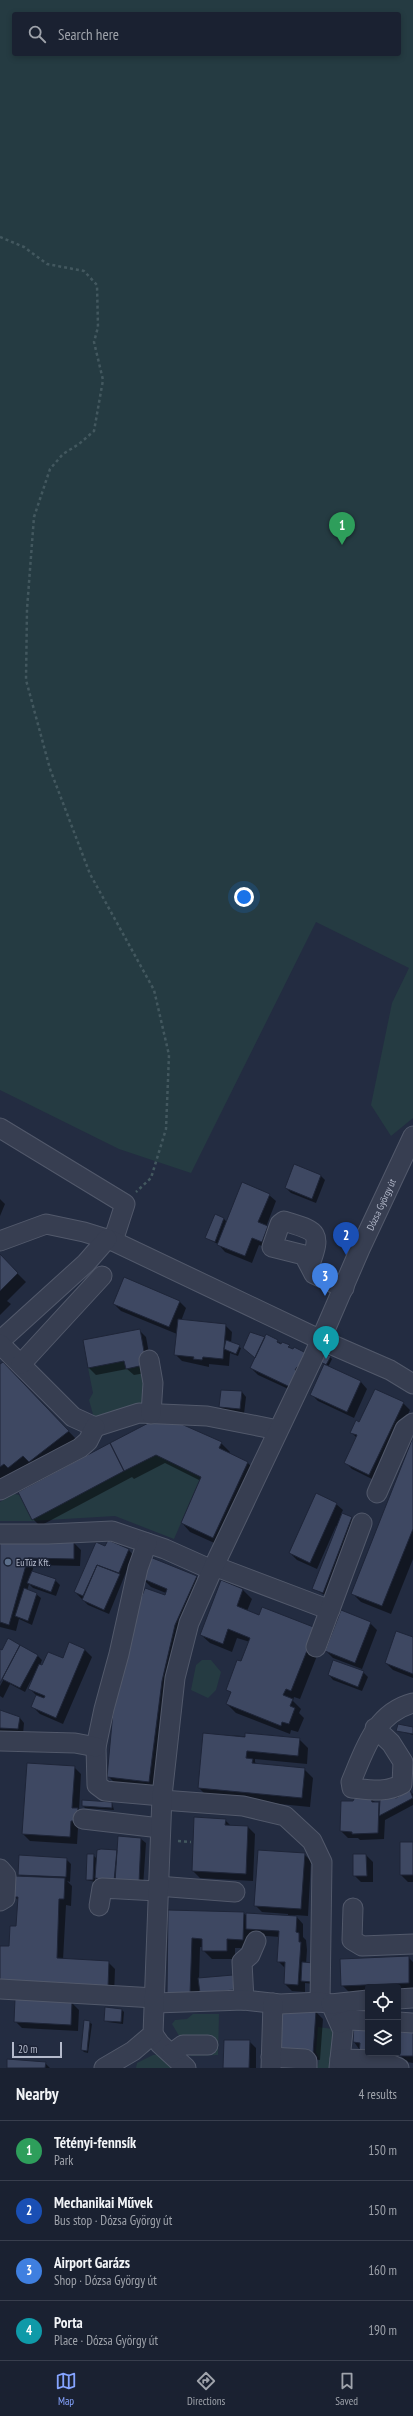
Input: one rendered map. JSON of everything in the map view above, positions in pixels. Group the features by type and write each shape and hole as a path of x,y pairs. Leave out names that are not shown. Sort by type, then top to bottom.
{"street":[{"path":"0,1128 125,1204 110,1240 0,1342 73,1417 95,1427 139,1413 208,1416 278,1430"},
{"name":"Dózsa György út","path":"153,2034 157,1889 162,1798 175,1678 189,1623 213,1568 321,1340 413,1136"},
{"path":"0,1241 46,1224 84,1232 110,1240 321,1340 390,1370 413,1384"},
{"path":"310,1264 314,1274 344,1288"},
{"path":"21,1364 94,1287 102,1276"},
{"path":"149,1360 153,1383 151,1414"},
{"path":"377,1493 405,1429 413,1423"},
{"path":"0,1490 80,1448 88,1441 95,1427"},
{"path":"316,1647 362,1523"},
{"path":"0,1534 48,1534 112,1531 330,1610"},
{"path":"148,1543 133,1587 128,1618 96,1747 97,1785 105,1791 243,1806 285,1816 312,1841 322,1862 326,2003 340,2023 343,2031 340,2063 380,2060 400,2068"},
{"path":"375,1728 391,1743 404,1762 408,1784 392,1790 379,1791 352,1788 350,1782 375,1728 386,1716 402,1706 413,1703"},
{"path":"0,1741 75,1743 96,1747"},
{"path":"83,1819 160,1828"},
{"path":"0,1869 6,1876 5,1898 0,1901"},
{"path":"99,1906 102,1888 235,1892"},
{"path":"352,1908 352,1940 362,1946 413,1944"},
{"path":"244,2000 242,1962 250,1955 256,1941"},
{"path":"0,1990 155,2000 244,2000 273,2003 326,2003 365,2000"},
{"path":"401,1999 413,1998"},
{"path":"273,2003 271,2063 305,2059 307,2061 307,2068"},
{"path":"340,2023 350,2020 365,2021"},
{"path":"401,2022 413,2023"},
{"path":"112,2065 133,2051 153,2034 160,2044 172,2053 186,2068"},
{"path":"172,2053 183,2045 208,2045"}],"path":[{"path":"0,237 24,247 47,264 84,271 97,285 98,327 94,342 103,380 94,431 79,444 63,454 50,469 34,517 27,609 26,680 50,769 90,874 154,990 168,1055 166,1129 151,1178 125,1204"}],"shaded area":[{"path":"0,0 413,0 413,1118 391,1136 371,1105 392,1003 409,968 316,922 191,1173 119,1149 0,1090"},
{"path":"124,1361 126,1369 144,1365 147,1404 94,1418 89,1400 93,1393 88,1368"},
{"path":"156,1455 201,1477 174,1539 115,1516 31,1521 0,1521 0,1502 14,1494 20,1495 124,1471"},
{"path":"202,1660 211,1660 221,1672 216,1690 208,1698 191,1690 196,1665"},
{"path":"193,2014 219,2014 218,2055 191,2056 172,2024 175,2020 187,2019"},
{"path":"318,2027 333,2029 336,2033 333,2068 315,2068 318,2066 319,2058 316,2052"},
{"path":"153,2055 163,2055 176,2068 136,2068 137,2063"}],"building":[{"path":"294,1164 321,1175 312,1199 285,1188"},
{"path":"242,1182 270,1194 258,1222 268,1226 262,1242 252,1238 245,1256 217,1245"},
{"path":"215,1214 224,1218 215,1242 205,1238"},
{"path":"0,1254 18,1273 0,1291"},
{"path":"124,1277 180,1301 169,1327 113,1304"},
{"path":"178,1319 226,1324 223,1359 203,1357 202,1360 193,1359 194,1357 174,1355"},
{"path":"140,1329 145,1357 144,1365 126,1369 124,1361 88,1368 83,1340"},
{"path":"250,1332 265,1337 255,1358 243,1348"},
{"path":"266,1334 278,1340 277,1342 281,1344 282,1342 290,1345 288,1347 293,1349 294,1347 306,1353 299,1367 295,1370 297,1371 290,1387 250,1368"},
{"path":"226,1340 240,1345 236,1354 224,1349"},
{"path":"325,1354 331,1356 326,1365 321,1362"},
{"path":"3,1362 69,1431 29,1462 23,1456 8,1468 4,1464 0,1467 0,1364"},
{"path":"324,1364 361,1381 347,1412 310,1395"},
{"path":"375,1389 404,1402 369,1475 344,1463 357,1435 350,1433 356,1420 359,1422"},
{"path":"221,1390 242,1391 240,1409 219,1407"},
{"path":"156,1419 170,1419 222,1442 219,1448 248,1462 213,1538 181,1523 201,1477 156,1455 124,1471 110,1443"},
{"path":"413,1437 413,1529 382,1606 351,1594"},
{"path":"110,1443 124,1471 32,1520 18,1492"},
{"path":"316,1493 337,1503 310,1563 289,1553"},
{"path":"342,1513 352,1517 323,1593 312,1589"},
{"path":"108,1540 129,1549 119,1573 97,1565 83,1596 74,1592 96,1542 105,1546"},
{"path":"0,1541 74,1542 74,1559 28,1558 9,1625 0,1622"},
{"path":"150,1557 197,1576 175,1625 162,1681 149,1782 107,1777 115,1690 138,1606 145,1588 165,1595 167,1589 141,1578"},
{"path":"97,1565 120,1574 104,1610 82,1600"},
{"path":"32,1571 56,1579 51,1592 27,1583"},
{"path":"221,1580 243,1589 237,1606 259,1615 262,1607 316,1628 291,1691 286,1689 283,1695 293,1699 290,1706 295,1708 289,1724 282,1722 281,1726 226,1704 231,1692 226,1690 237,1660 241,1661 250,1638 228,1629 223,1644 200,1635"},
{"path":"24,1588 37,1593 28,1621 15,1616"},
{"path":"341,1610 371,1622 355,1663 325,1651"},
{"path":"396,1631 413,1637 413,1674 385,1663"},
{"path":"8,1638 20,1645 0,1683 0,1649 2,1650"},
{"path":"69,1642 85,1649 56,1718 31,1707 36,1695 44,1698 45,1696 28,1689 39,1664 42,1665 48,1652 63,1658"},
{"path":"20,1645 38,1655 20,1688 2,1679"},
{"path":"333,1660 364,1671 358,1687 328,1675"},
{"path":"0,1710 20,1717 18,1729 0,1728"},
{"path":"398,1724 413,1727 413,1734 396,1731"},
{"path":"203,1733 245,1737 245,1733 300,1738 298,1756 247,1751 246,1758 253,1759 252,1763 305,1768 302,1798 198,1788"},
{"path":"27,1763 75,1766 72,1808 78,1808 77,1821 71,1821 70,1837 22,1834"},
{"path":"410,1790 413,1798 379,1816 380,1800 388,1795 396,1798"},
{"path":"355,1797 370,1797 372,1802 379,1802 378,1833 352,1834 352,1832 340,1831 341,1801 353,1801"},
{"path":"82,1800 112,1802 112,1808 82,1806"},
{"path":"194,1817 226,1819 225,1825 248,1826 246,1874 192,1871"},
{"path":"118,1836 141,1838 139,1883 115,1882"},
{"path":"400,1842 413,1842 413,1875 400,1875"},
{"path":"97,1850 117,1850 114,1881 95,1878"},
{"path":"258,1850 305,1853 301,1909 254,1906"},
{"path":"87,1854 94,1854 93,1880 86,1880"},
{"path":"353,1854 366,1854 367,1876 353,1876"},
{"path":"19,1855 67,1858 66,1877 18,1875"},
{"path":"15,1876 65,1878 64,1899 59,1899 57,1958 109,1961 108,1987 0,1984 0,1946 9,1946 10,1926 16,1926 18,1897 14,1897"},
{"path":"168,1910 244,1912 243,1940 227,1939 227,1951 202,1951 202,1939 192,1938 190,1994 167,1993"},
{"path":"246,1913 297,1916 296,1932 299,1933 299,1942 301,1942 298,1985 284,1984 285,1962 277,1962 279,1931 246,1929"},
{"path":"409,1956 409,1983 341,1986 340,1959"},
{"path":"302,1962 314,1963 312,1982 301,1981"},
{"path":"233,1975 234,1990 200,1993 198,1978"},
{"path":"15,1999 72,2002 71,2025 14,2022"},
{"path":"105,2007 122,2009 121,2022 104,2021"},
{"path":"278,2011 316,2011 313,2054 274,2051"},
{"path":"84,2020 90,2021 87,2051 81,2050"},
{"path":"354,2024 365,2025 365,2054 359,2054 360,2043 353,2042"},
{"path":"413,2027 413,2056 401,2056 401,2028"},
{"path":"224,2040 250,2040 249,2068 223,2068"},
{"path":"7,2059 46,2062 45,2068 7,2068"}],"place":[{"name":"Tétényi-fennsík","path":"342,545"},
{"name":"Mechanikai Művek","path":"346,1255"},
{"name":"Airport Garázs","path":"325,1296"},
{"name":"Porta","path":"326,1359"},
{"name":"EuTűz Kft.","path":"8,1562"}]}
